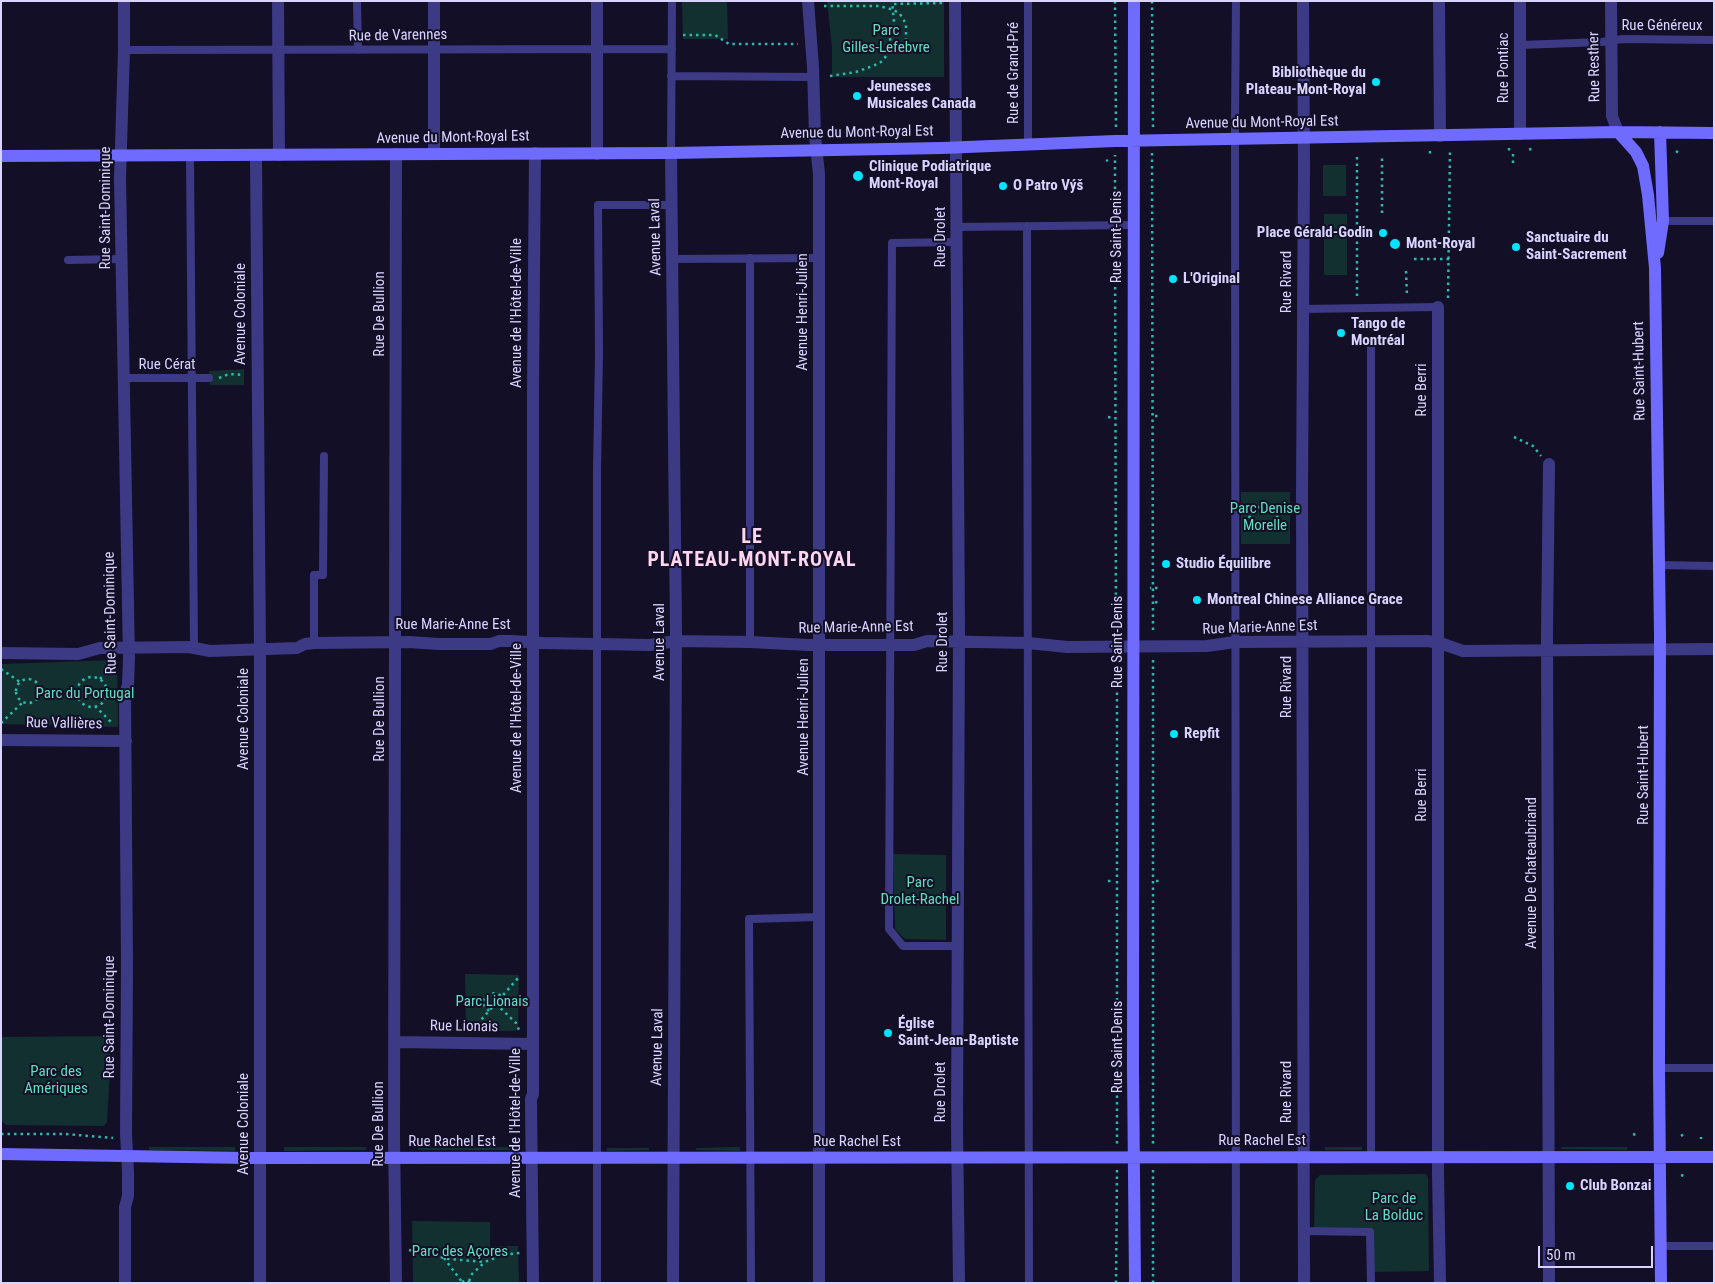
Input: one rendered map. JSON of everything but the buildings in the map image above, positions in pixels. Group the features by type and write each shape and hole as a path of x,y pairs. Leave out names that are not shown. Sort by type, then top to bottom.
{"main road":[{"name":"Rue Saint-Denis","path":"1134,1 1133,1068 1135,1283"},
{"name":"Avenue du Mont-Royal Est","path":"1,156 597,154 957,148 1134,142 1618,132 1714,133"},
{"name":"Rue Saint-Hubert","path":"1618,132 1633,149 1643,166 1648,195 1655,268 1660,649 1659,1068 1661,1283"},
{"name":"Rue Saint-Hubert","path":"1655,268 1663,221 1660,132"},
{"name":"Rue Rachel Est","path":"1,1154 114,1156 127,1158 1714,1158"}],"street":[{"name":"Rue Saint-Dominique","path":"124,1 121,156 129,648 128,685 125,694 127,1158 125,1283"},
{"path":"278,1 279,155"},
{"path":"434,1 434,154"},
{"path":"597,1 597,154"},
{"name":"Avenue Henri-Julien","path":"808,1 819,174 819,1283"},
{"name":"Rue Rivard","path":"1303,1 1304,1283"},
{"path":"1439,1 1440,136"},
{"name":"Rue Pontiac","path":"1520,1 1520,134"},
{"name":"Rue Resther","path":"1611,1 1612,116 1618,132"},
{"name":"Rue Drolet","path":"951,2 958,228 957,1127 959,1283"},
{"name":"Avenue de l'Hôtel-de-Ville","path":"533,1283 531,1099 533,1094 535,153"},
{"name":"Avenue Laval","path":"671,153 676,641 673,1283"},
{"name":"Rue De Bullion","path":"396,154 396,1283"},
{"name":"Avenue Coloniale","path":"256,155 260,649 260,1283"},
{"name":"Rue Berri","path":"1438,307 1438,1158 1440,1283"},
{"name":"Avenue De Chateaubriand","path":"1548,464 1549,1283"},
{"name":"Rue Marie-Anne Est","path":"1,654 78,654 100,648 194,647 210,651 296,648 314,643 491,644 499,641 650,645 676,641 778,643 786,645 914,645 927,641 1028,643 1067,647 1206,646 1235,642 1427,641 1463,651 1714,649"},
{"name":"Rue Vallières","path":"1,740 126,742"},
{"name":"Rue Lionais","path":"396,1042 533,1044"}],"lane":[{"path":"357,1 358,50"},
{"name":"Avenue Laval","path":"671,153 672,1"},
{"name":"Rue de Grand-Pré","path":"1028,1 1028,145"},
{"path":"1236,1 1236,1283"},
{"name":"Rue Généreux","path":"1520,45 1623,39 1714,40"},
{"name":"Rue de Varennes","path":"124,50 672,49"},
{"path":"671,76 813,77"},
{"path":"190,156 194,647"},
{"path":"597,1283 596,470 600,354 598,205 672,205"},
{"path":"1663,221 1714,221"},
{"path":"958,228 1133,225"},
{"path":"1027,226 1029,1283"},
{"path":"958,242 892,243 889,645 889,929 903,946 958,946"},
{"path":"750,258 750,642"},
{"path":"673,259 819,258"},
{"path":"68,260 122,259"},
{"path":"1303,309 1438,307"},
{"path":"1371,347 1371,1158"},
{"name":"Rue Cérat","path":"124,378 209,378"},
{"path":"314,643 314,575 323,575 324,456"},
{"path":"1659,565 1714,566"},
{"path":"751,1283 749,919 819,917"},
{"path":"1659,1068 1714,1068"},
{"path":"1304,1231 1370,1232 1371,1283"},
{"path":"1661,1246 1714,1246"}],"path":[{"path":"1115,1 1116,119"},
{"path":"1152,1 1153,120"},
{"path":"830,76 856,72 873,66 881,62 888,54 891,47 890,38 894,22 893,3 951,2"},
{"path":"824,6 879,6 894,10 900,14 906,24 906,44 900,49 891,47"},
{"path":"672,35 715,35 729,44 800,44"},
{"path":"1509,148 1513,166"},
{"path":"1530,148 1531,153"},
{"path":"1448,298 1450,150"},
{"path":"1430,151 1430,156"},
{"path":"1676,151 1681,155"},
{"path":"1357,157 1357,299"},
{"path":"1382,157 1382,214"},
{"name":"Rue Saint-Denis","path":"1115,164 1115,216"},
{"path":"1152,164 1153,631"},
{"name":"Rue Saint-Denis","path":"1115,232 1116,630"},
{"path":"1414,259 1449,260"},
{"path":"1406,271 1406,298"},
{"path":"209,378 218,380 230,374 244,375"},
{"path":"1155,416 1160,416"},
{"path":"1108,418 1114,418"},
{"path":"1514,437 1533,446 1548,464"},
{"path":"1273,512 1293,496"},
{"path":"1249,518 1252,512 1262,504 1267,506 1280,520"},
{"path":"1152,588 1160,588"},
{"path":"1152,602 1160,603"},
{"path":"100,680 119,658"},
{"name":"Rue Saint-Denis","path":"1116,661 1117,1131"},
{"path":"1152,662 1154,1132"},
{"path":"2,668 20,682"},
{"path":"92,677 100,680 104,683 107,692 104,700 95,706 85,705 78,698 77,688 83,680 92,677"},
{"path":"25,679 32,680 37,684 40,692 35,701 27,703 17,696 16,691 20,682 25,679"},
{"path":"40,692 77,692"},
{"path":"1,723 23,702"},
{"path":"95,706 115,727"},
{"path":"1108,881 1114,881"},
{"path":"1156,881 1161,881"},
{"path":"469,1033 522,974"},
{"path":"489,1011 482,1003 486,995 494,993 502,996"},
{"path":"496,1004 516,1022 519,1032"},
{"path":"1,1134 65,1134 126,1141"},
{"path":"1633,1134 1639,1136"},
{"path":"1116,1283 1117,1182"},
{"path":"1153,1182 1153,1283"},
{"path":"409,1250 443,1257 485,1262"},
{"path":"443,1257 461,1282 471,1282 472,1274 485,1262 502,1255 522,1252"}],"green space":[{"path":"682,1 727,1 728,39 683,39"},
{"name":"Parc Gilles-Lefebvre","path":"827,1 944,1 944,77 832,77 832,48"},
{"path":"1323,165 1346,165 1346,196 1323,196"},
{"path":"1324,214 1347,214 1347,275 1324,275"},
{"path":"244,369 244,385 210,385 209,371"},
{"name":"Parc Denise Morelle","path":"1241,492 1290,492 1290,544 1241,544"},
{"name":"Parc du Portugal","path":"117,660 118,727 1,724 1,664"},
{"name":"Parc Drolet-Rachel","path":"893,854 946,855 946,940 905,939 895,929"},
{"name":"Parc Lionais","path":"465,974 519,975 518,1029 515,1031 466,1031"},
{"name":"Parc des Amériques","path":"112,1036 107,1122 104,1126 6,1125 1,1120 2,1037"},
{"path":"149,1147 235,1147 235,1151 149,1150"},
{"path":"284,1147 366,1147 366,1150 284,1151"},
{"path":"510,1147 511,1150 418,1150 418,1148"},
{"path":"740,1147 740,1151 696,1150 696,1148"},
{"path":"1325,1147 1362,1147 1362,1150 1325,1150"},
{"path":"1562,1147 1627,1147 1627,1150 1561,1149"},
{"path":"607,1148 649,1148 649,1150 607,1151"},
{"name":"Parc de La Bolduc","path":"1426,1174 1428,1178 1429,1271 1371,1272 1370,1232 1314,1231 1315,1180 1320,1175"},
{"name":"Parc des Açores","path":"412,1221 490,1222 490,1246 518,1246 519,1283 413,1283"}],"place":[{"name":"Bibliothèque du Plateau-Mont-Royal","path":"1376,82"},
{"name":"Jeunesses Musicales Canada","path":"857,96"},
{"name":"Clinique Podiatrique Mont-Royal","path":"858,176"},
{"name":"O Patro Výš","path":"1003,186"},
{"name":"Place Gérald-Godin","path":"1383,233"},
{"name":"Mont-Royal","path":"1395,244"},
{"name":"Sanctuaire du Saint-Sacrement","path":"1516,247"},
{"name":"L'Original","path":"1173,279"},
{"name":"Tango de Montréal","path":"1341,333"},
{"name":"Studio Équilibre","path":"1166,564"},
{"name":"Montreal Chinese Alliance Grace","path":"1197,600"},
{"name":"Repfit","path":"1174,734"},
{"name":"Église Saint-Jean-Baptiste","path":"888,1033"},
{"name":"Club Bonzai","path":"1570,1186"}],"district":[{"name":"LE PLATEAU-MONT-ROYAL","path":"752,550"}]}
